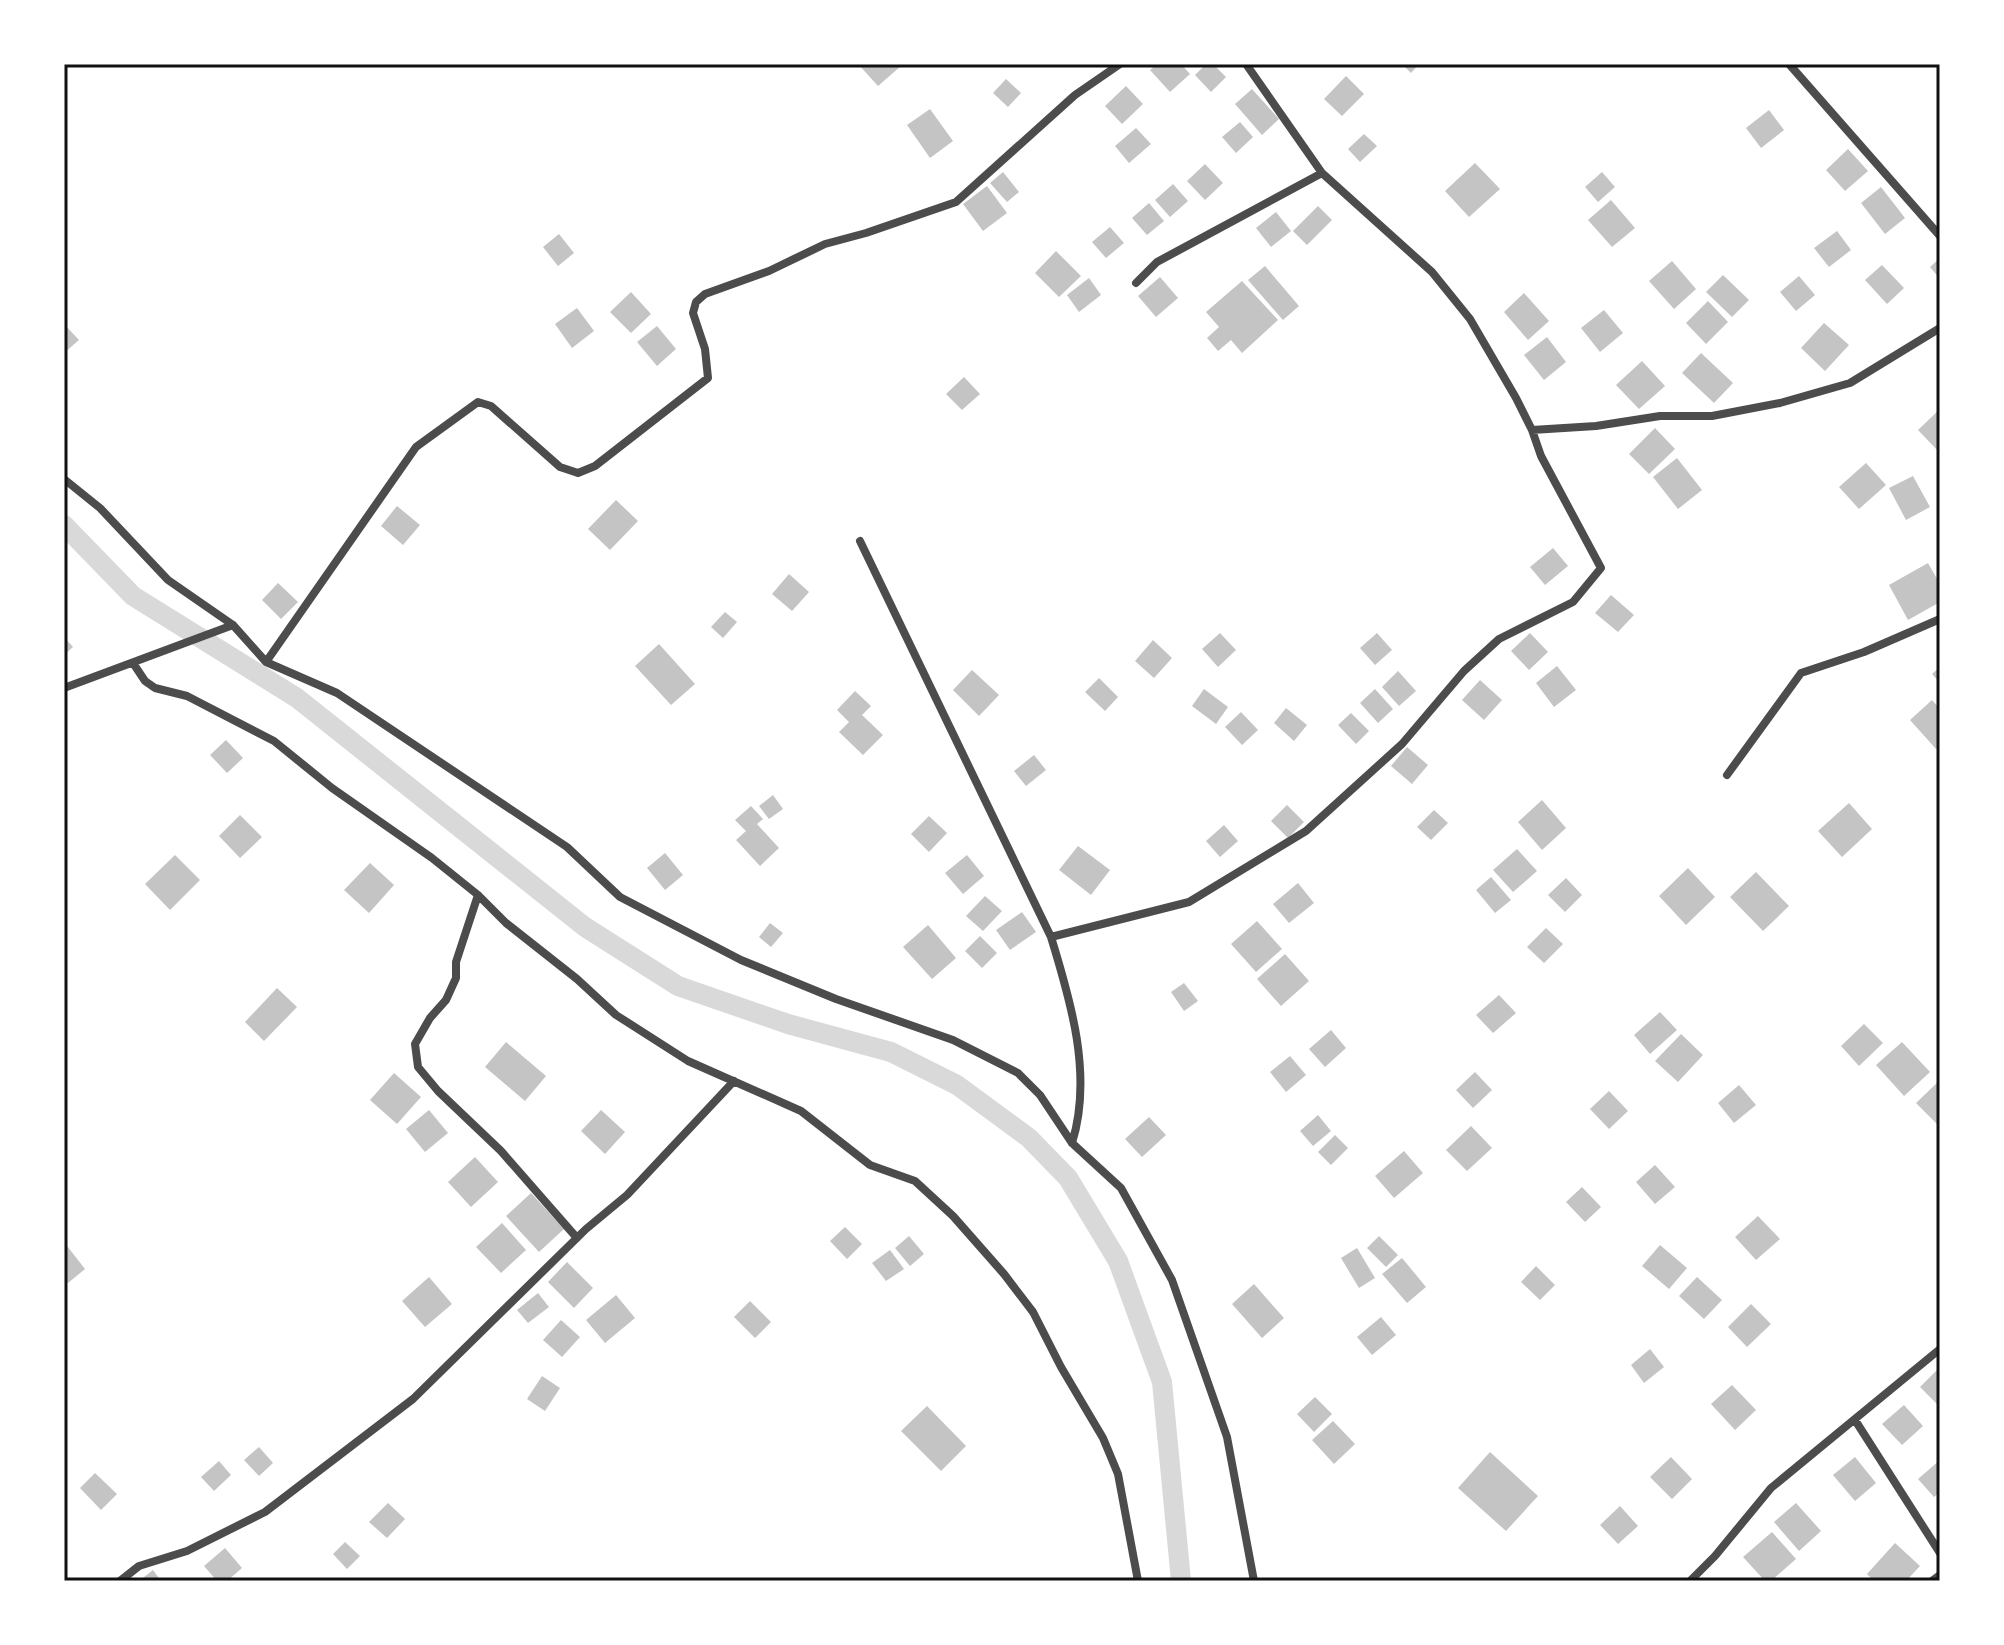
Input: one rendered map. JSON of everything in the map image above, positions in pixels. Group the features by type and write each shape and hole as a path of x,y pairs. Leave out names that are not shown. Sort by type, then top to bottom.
{"street":[{"path":"266,662 416,447 478,402 491,406 560,467 578,473 595,466 708,378 705,349 693,313 696,302 705,294 769,271 825,244 956,202 1075,95 1120,64"},
{"path":"1051,937 1189,902 1306,831 1402,744 1464,671 1499,639 1573,602 1601,568 1541,456 1516,398 1470,319 1432,272 1322,173 1246,64"},
{"path":"1789,64 1940,236"},
{"path":"1136,283 1157,262 1322,173"},
{"path":"1532,430 1596,426 1660,416 1712,416 1780,403 1850,383 1937,330 1940,341"},
{"path":"64,479 100,508 168,580 233,625 266,662 337,693 567,847 620,897 741,960 836,999 953,1040 1018,1073 1040,1095 1072,1143 1121,1188 1172,1280 1227,1437 1254,1581"},
{"path":"860,541 1051,937 1070,999 1078,1050 1077,1129 1072,1143"},
{"path":"1727,775 1801,673 1864,652 1940,619"},
{"path":"64,688 233,625"},
{"path":"133,663 145,681 155,688 187,696 274,741 332,788 432,858 616,1015 688,1061 801,1111 870,1165 915,1181 953,1216 1033,1312 1103,1438 1118,1474 1138,1581"},
{"path":"478,895 456,962 456,978 446,1000 430,1018 415,1044 418,1067 438,1091 501,1151 577,1238"},
{"path":"120,1581 139,1566 187,1551 265,1512 413,1399 577,1238 627,1195 734,1081"},
{"path":"1690,1581 1715,1556 1771,1488 1940,1349"},
{"path":"1855,1420 1940,1553"},
{"path":"1932,1581 1940,1575"}],"building":[{"path":"858,64 899,64 901,66 878,86"},
{"path":"1157,64 1181,64 1190,74 1170,92 1150,70"},
{"path":"1206,64 1213,64 1226,77 1211,92 1195,75"},
{"path":"1402,64 1419,64 1411,73"},
{"path":"1346,76 1364,94 1342,116 1324,99"},
{"path":"1006,79 1021,93 1008,107 993,93"},
{"path":"1126,86 1143,104 1122,124 1105,106"},
{"path":"1252,89 1279,119 1262,135 1235,104"},
{"path":"930,109 953,141 930,158 907,125"},
{"path":"1769,110 1784,130 1761,148 1746,128"},
{"path":"1240,122 1253,137 1236,153 1222,137"},
{"path":"1136,128 1151,144 1129,163 1115,146"},
{"path":"1364,134 1377,146 1360,162 1348,149"},
{"path":"1848,149 1868,171 1845,191 1826,170"},
{"path":"1475,163 1500,189 1469,217 1445,191"},
{"path":"1205,164 1223,183 1205,200 1187,181"},
{"path":"1003,172 1019,192 1007,202 990,183"},
{"path":"1602,172 1615,187 1598,202 1585,187"},
{"path":"1173,184 1188,201 1170,217 1155,200"},
{"path":"987,186 1007,213 983,231 963,204"},
{"path":"1881,187 1905,218 1885,234 1861,203"},
{"path":"1611,200 1635,228 1612,247 1588,220"},
{"path":"1149,203 1164,221 1147,235 1132,218"},
{"path":"1318,206 1332,220 1307,245 1293,231"},
{"path":"1276,212 1291,231 1271,247 1256,228"},
{"path":"1110,227 1124,243 1106,258 1092,242"},
{"path":"1837,231 1851,250 1829,267 1814,248"},
{"path":"559,234 574,253 558,266 543,247"},
{"path":"1056,251 1081,276 1059,297 1035,273"},
{"path":"1940,258 1940,279 1930,267"},
{"path":"1672,261 1696,289 1674,309 1649,281"},
{"path":"1882,265 1904,288 1887,304 1865,280"},
{"path":"1265,266 1299,306 1283,320 1248,280"},
{"path":"1723,275 1749,300 1732,317 1706,292"},
{"path":"1799,276 1815,295 1796,311 1780,292"},
{"path":"1160,277 1178,298 1156,317 1138,296"},
{"path":"1089,278 1101,295 1079,312 1067,295"},
{"path":"1242,281 1278,320 1242,353 1231,340 1218,351 1207,338 1219,327 1206,312"},
{"path":"631,292 651,314 631,333 610,312"},
{"path":"1524,293 1549,321 1528,340 1504,312"},
{"path":"1708,301 1728,322 1706,344 1686,323"},
{"path":"577,308 594,331 572,348 555,324"},
{"path":"1604,310 1623,333 1600,352 1581,328"},
{"path":"1824,323 1849,345 1825,371 1801,348"},
{"path":"64,324 79,340 64,353"},
{"path":"657,326 676,349 657,366 637,342"},
{"path":"1547,337 1566,362 1544,380 1524,355"},
{"path":"1701,353 1733,383 1714,403 1682,373"},
{"path":"1642,361 1665,386 1639,409 1616,385"},
{"path":"964,377 980,394 962,410 946,394"},
{"path":"1940,409 1940,453 1918,430"},
{"path":"1655,428 1675,449 1649,474 1629,454"},
{"path":"1677,458 1702,490 1678,509 1653,477"},
{"path":"1866,463 1886,485 1859,509 1839,487"},
{"path":"1913,476 1930,507 1906,520 1889,488"},
{"path":"616,500 638,521 610,550 588,529"},
{"path":"397,506 420,525 403,545 381,526"},
{"path":"1553,548 1568,566 1545,585 1530,567"},
{"path":"1928,563 1940,584 1940,602 1908,620 1889,585"},
{"path":"789,574 809,592 792,611 772,594"},
{"path":"278,583 298,602 281,619 262,600"},
{"path":"1611,595 1634,615 1618,632 1595,613"},
{"path":"725,612 737,622 723,638 711,627"},
{"path":"1220,633 1236,650 1218,667 1202,649"},
{"path":"1377,633 1392,650 1375,665 1360,648"},
{"path":"1530,633 1548,652 1529,670 1511,651"},
{"path":"64,637 73,647 64,655"},
{"path":"1153,640 1172,658 1154,678 1135,661"},
{"path":"659,644 695,684 671,705 635,666"},
{"path":"1557,666 1576,690 1554,707 1536,683"},
{"path":"1940,667 1940,683 1932,674"},
{"path":"972,670 999,695 979,716 953,690"},
{"path":"1398,671 1416,691 1399,706 1382,687"},
{"path":"1099,678 1118,697 1105,711 1085,692"},
{"path":"1480,680 1502,700 1484,720 1462,700"},
{"path":"1204,689 1228,707 1216,724 1192,706"},
{"path":"1375,689 1393,709 1378,723 1360,703"},
{"path":"855,691 871,706 862,715 883,735 863,755 839,732 849,722 837,710"},
{"path":"1932,700 1940,709 1940,746 1936,749 1910,720"},
{"path":"1286,708 1307,725 1294,741 1274,723"},
{"path":"1241,712 1258,730 1242,745 1225,727"},
{"path":"1351,713 1369,731 1356,744 1338,725"},
{"path":"226,740 243,758 227,773 210,755"},
{"path":"1407,747 1428,765 1412,784 1391,766"},
{"path":"1034,755 1046,770 1026,786 1014,771"},
{"path":"773,795 783,809 769,819 759,806"},
{"path":"1542,800 1566,828 1542,850 1518,822"},
{"path":"1849,803 1872,829 1842,857 1818,831"},
{"path":"1287,805 1304,822 1288,838 1271,821"},
{"path":"751,806 763,819 757,824 779,848 760,866 736,840 746,831 735,820"},
{"path":"1434,810 1448,823 1431,840 1417,827"},
{"path":"240,815 262,837 240,858 219,836"},
{"path":"929,816 947,833 929,852 911,834"},
{"path":"1224,825 1238,841 1220,857 1206,841"},
{"path":"1078,846 1110,870 1091,895 1059,870"},
{"path":"1517,849 1537,871 1513,892 1493,870"},
{"path":"665,853 683,875 665,890 647,868"},
{"path":"175,855 200,880 170,910 145,884"},
{"path":"967,855 984,876 963,894 945,873"},
{"path":"370,863 394,885 369,913 344,890"},
{"path":"1688,868 1715,897 1686,925 1659,896"},
{"path":"1756,872 1789,906 1763,931 1730,897"},
{"path":"1491,877 1511,900 1495,913 1476,890"},
{"path":"1566,878 1582,895 1565,912 1548,895"},
{"path":"1298,883 1314,903 1289,923 1273,904"},
{"path":"985,896 1002,911 983,931 966,916"},
{"path":"1022,912 1036,932 1010,950 996,930"},
{"path":"1257,921 1282,949 1256,972 1231,944"},
{"path":"770,923 783,933 771,947 759,937"},
{"path":"928,925 956,958 932,979 903,947"},
{"path":"1546,928 1563,944 1544,963 1527,947"},
{"path":"980,936 997,953 982,968 965,951"},
{"path":"1285,954 1309,981 1281,1006 1257,979"},
{"path":"1184,983 1198,1001 1184,1011 1171,992"},
{"path":"277,988 297,1007 264,1041 245,1022"},
{"path":"1499,995 1516,1013 1493,1033 1476,1015"},
{"path":"1660,1012 1677,1030 1650,1054 1634,1035"},
{"path":"1864,1024 1883,1043 1859,1066 1841,1046"},
{"path":"1331,1030 1346,1048 1325,1067 1309,1049"},
{"path":"1681,1034 1703,1055 1678,1082 1655,1061"},
{"path":"506,1042 546,1076 525,1101 485,1067"},
{"path":"1902,1042 1930,1072 1904,1096 1876,1065"},
{"path":"1290,1056 1306,1075 1286,1092 1270,1072"},
{"path":"1475,1072 1492,1090 1473,1108 1456,1090"},
{"path":"394,1073 421,1097 397,1124 370,1100"},
{"path":"1940,1080 1940,1127 1916,1103"},
{"path":"1739,1085 1756,1105 1734,1123 1718,1103"},
{"path":"1609,1091 1628,1111 1609,1129 1590,1109"},
{"path":"429,1110 448,1133 425,1152 406,1129"},
{"path":"601,1110 625,1132 605,1154 581,1131"},
{"path":"1318,1115 1331,1131 1313,1146 1300,1131"},
{"path":"1149,1117 1166,1135 1142,1157 1125,1139"},
{"path":"1471,1126 1492,1148 1467,1171 1446,1150"},
{"path":"1335,1135 1348,1148 1331,1165 1318,1152"},
{"path":"1404,1151 1423,1173 1394,1198 1375,1176"},
{"path":"475,1157 498,1182 471,1207 448,1182"},
{"path":"1655,1165 1675,1187 1655,1204 1636,1182"},
{"path":"1582,1187 1601,1207 1585,1222 1566,1202"},
{"path":"531,1193 564,1229 539,1252 506,1216"},
{"path":"1758,1216 1780,1239 1756,1260 1735,1237"},
{"path":"502,1223 526,1250 501,1273 476,1247"},
{"path":"845,1227 862,1244 847,1259 830,1241"},
{"path":"909,1236 924,1254 910,1266 895,1248"},
{"path":"1379,1236 1398,1255 1386,1267 1367,1248"},
{"path":"64,1242 85,1269 68,1283 64,1278"},
{"path":"1660,1245 1687,1268 1669,1289 1642,1266"},
{"path":"1357,1248 1375,1278 1359,1288 1341,1258"},
{"path":"890,1250 904,1269 886,1281 872,1263"},
{"path":"1402,1258 1426,1287 1407,1303 1382,1274"},
{"path":"567,1262 593,1288 574,1308 548,1282"},
{"path":"1536,1266 1555,1285 1540,1300 1521,1282"},
{"path":"429,1277 452,1304 425,1327 402,1301"},
{"path":"1697,1277 1722,1300 1704,1319 1679,1296"},
{"path":"1254,1284 1284,1318 1262,1338 1232,1304"},
{"path":"538,1293 549,1307 528,1323 517,1310"},
{"path":"616,1295 635,1318 605,1343 586,1320"},
{"path":"750,1301 771,1322 755,1338 734,1317"},
{"path":"1751,1304 1771,1324 1747,1347 1728,1327"},
{"path":"1381,1317 1396,1335 1372,1355 1357,1337"},
{"path":"561,1320 580,1337 562,1357 543,1340"},
{"path":"1650,1349 1664,1367 1644,1383 1631,1365"},
{"path":"1940,1367 1940,1403 1938,1405 1920,1387"},
{"path":"542,1376 560,1388 545,1411 527,1399"},
{"path":"1732,1385 1756,1410 1735,1430 1711,1404"},
{"path":"1315,1397 1332,1414 1314,1432 1297,1414"},
{"path":"1904,1405 1923,1426 1902,1445 1882,1424"},
{"path":"927,1406 966,1446 941,1471 901,1431"},
{"path":"1333,1421 1355,1444 1334,1464 1312,1440"},
{"path":"259,1447 273,1463 259,1476 244,1460"},
{"path":"1490,1452 1538,1496 1506,1531 1458,1488"},
{"path":"1671,1457 1692,1479 1672,1499 1650,1477"},
{"path":"1855,1457 1876,1483 1855,1501 1833,1475"},
{"path":"1940,1460 1940,1492 1934,1497 1918,1479"},
{"path":"219,1461 231,1475 214,1491 201,1477"},
{"path":"95,1473 117,1494 101,1510 80,1488"},
{"path":"388,1503 405,1519 387,1538 369,1522"},
{"path":"1796,1503 1821,1531 1799,1551 1774,1522"},
{"path":"1620,1506 1638,1526 1618,1544 1600,1525"},
{"path":"1772,1532 1796,1559 1771,1581 1765,1581 1743,1557"},
{"path":"345,1542 360,1556 347,1569 333,1554"},
{"path":"1895,1543 1920,1566 1906,1581 1874,1581 1867,1574"},
{"path":"225,1548 242,1568 227,1581 217,1581 204,1566"},
{"path":"153,1570 161,1581 139,1581"}],"waterway":[{"path":"64,525 133,596 297,698 585,927 678,986 788,1024 891,1052 957,1085 1029,1138 1068,1178 1118,1261 1162,1382 1181,1581"}]}
